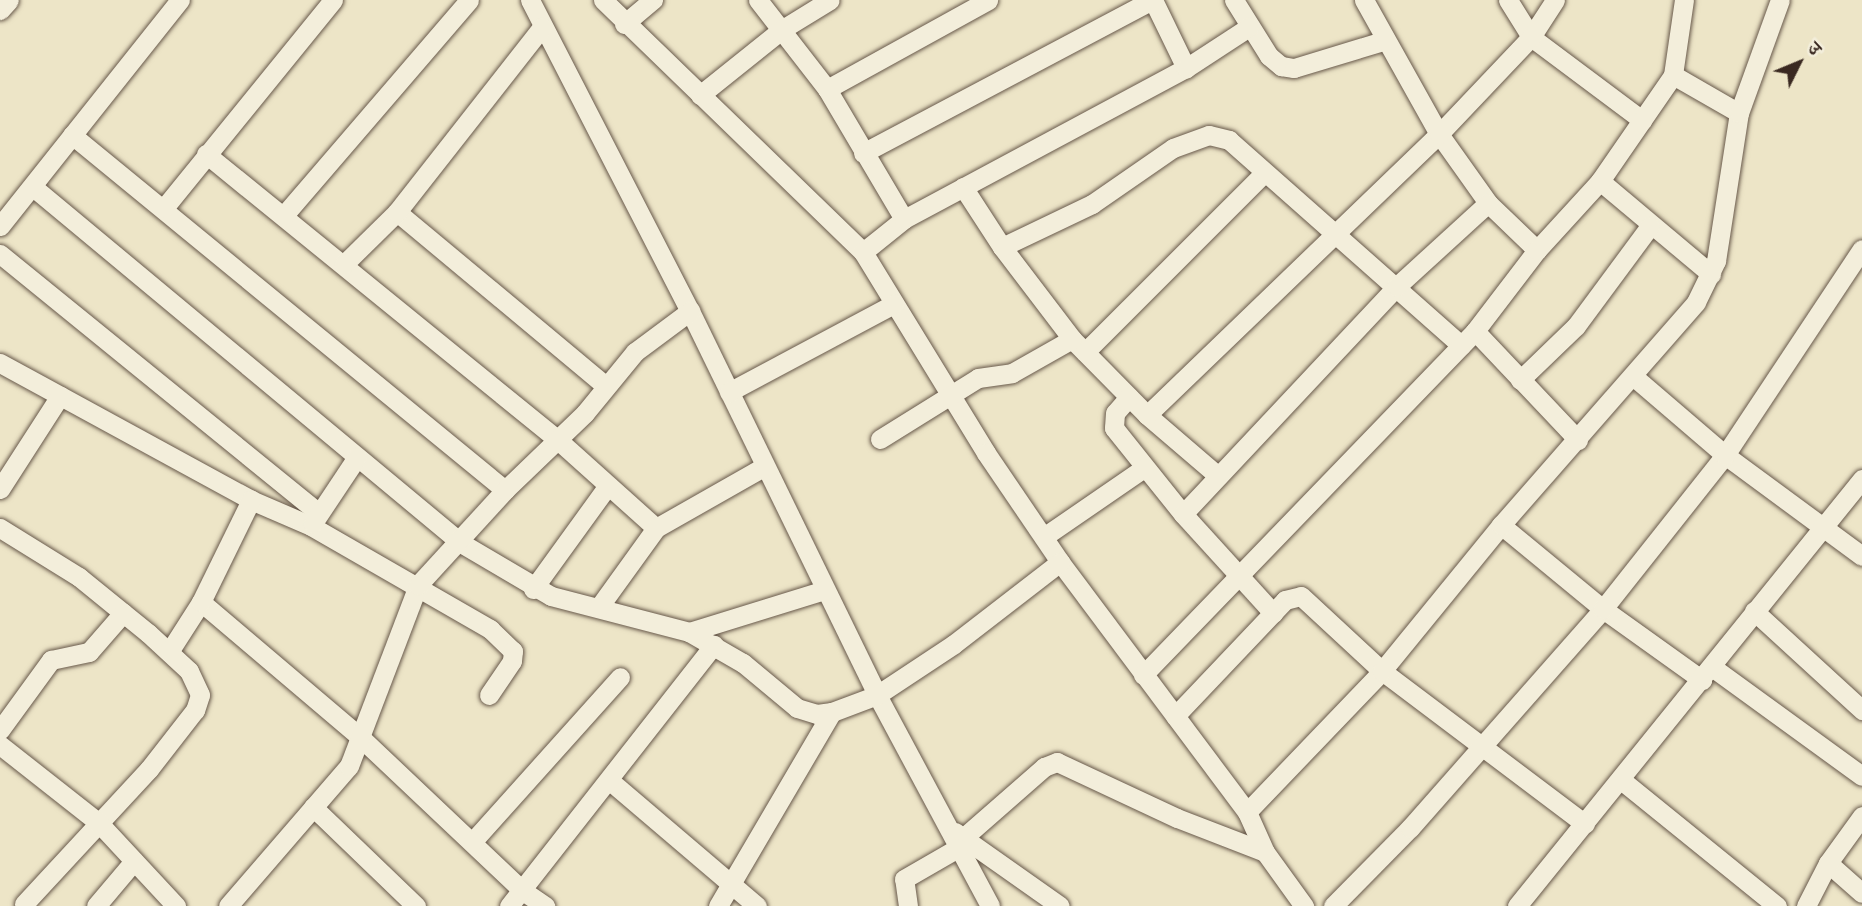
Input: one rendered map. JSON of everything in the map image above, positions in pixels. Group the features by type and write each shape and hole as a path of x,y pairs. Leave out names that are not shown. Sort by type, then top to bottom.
{"street":[{"path":"0,10 9,0"},
{"path":"0,226 180,0"},
{"path":"164,208 333,0"},
{"path":"285,214 470,0"},
{"path":"530,0 690,311 877,695 957,838 990,906"},
{"path":"603,0 624,24 863,252 951,395 1060,562 1247,812 1265,852 1304,906"},
{"path":"624,24 653,0"},
{"path":"758,0 827,89 904,219"},
{"path":"700,95 781,30 830,0"},
{"path":"827,89 988,0"},
{"path":"863,153 1152,0 1186,68"},
{"path":"1234,0 1269,56 1294,68 1386,40"},
{"path":"1364,0 1439,134 1488,203 1537,250"},
{"path":"1508,0 1531,37 1642,120"},
{"path":"1147,415 1439,134 1531,37 1555,0"},
{"path":"1143,676 1475,331 1537,250 1600,181 1673,75 1684,0"},
{"path":"1247,812 1382,671 1501,525 1634,377 1696,302 1711,274 1739,113 1780,0"},
{"path":"344,264 397,212 542,27"},
{"path":"863,252 904,219 1186,68 1249,27"},
{"path":"1673,75 1739,113"},
{"path":"72,135 505,490"},
{"path":"1002,247 1092,204 1194,138 1209,135 1228,140 1338,233 1461,345"},
{"path":"206,154 285,214 559,441 606,488 656,528"},
{"path":"880,439 978,378 1012,373 1079,345 1264,173"},
{"path":"1600,181 1650,226 1711,274"},
{"path":"33,187 461,543 533,589 689,632 715,645 797,708 817,714 832,712 877,695 954,645 1060,562"},
{"path":"963,187 1002,247 1079,345 1147,415 1217,475"},
{"path":"1183,514 1397,286 1488,203"},
{"path":"397,212 606,386"},
{"path":"1520,380 1576,326 1650,226"},
{"path":"1333,906 1482,748 1603,610 1725,455 1862,249"},
{"path":"0,254 315,519 507,640 513,651 512,661 489,695"},
{"path":"729,392 894,304"},
{"path":"228,906 349,766 418,585 461,543 505,490 559,441 635,352 690,311"},
{"path":"1475,331 1578,440"},
{"path":"0,363 251,500 315,519"},
{"path":"1634,377 1725,455 1862,556"},
{"path":"0,489 60,396"},
{"path":"1129,397 1115,413 1114,428 1183,514 1273,613"},
{"path":"315,519 357,457"},
{"path":"599,607 656,528 765,466"},
{"path":"1045,536 1144,468"},
{"path":"1517,906 1862,479"},
{"path":"533,589 606,488"},
{"path":"169,652 201,602 251,500"},
{"path":"1501,525 1603,610 1707,673 1862,776"},
{"path":"0,528 79,577 169,652 198,682 195,710 24,904"},
{"path":"689,632 825,590"},
{"path":"1175,716 1284,600 1301,596 1382,671 1585,824"},
{"path":"201,602 360,737 523,891 545,906"},
{"path":"1754,611 1862,710"},
{"path":"0,730 51,660 89,652 123,613"},
{"path":"509,906 715,645"},
{"path":"473,841 620,677"},
{"path":"718,906 733,885 832,712"},
{"path":"0,745 98,822 176,906"},
{"path":"908,906 904,879 1044,767 1057,762 1177,818 1265,852"},
{"path":"1619,779 1777,906"},
{"path":"610,781 757,906"},
{"path":"313,807 416,906"},
{"path":"1806,906 1828,863 1862,816"},
{"path":"957,838 1060,906"},
{"path":"96,906 135,861"},
{"path":"1828,863 1862,893"}]}
